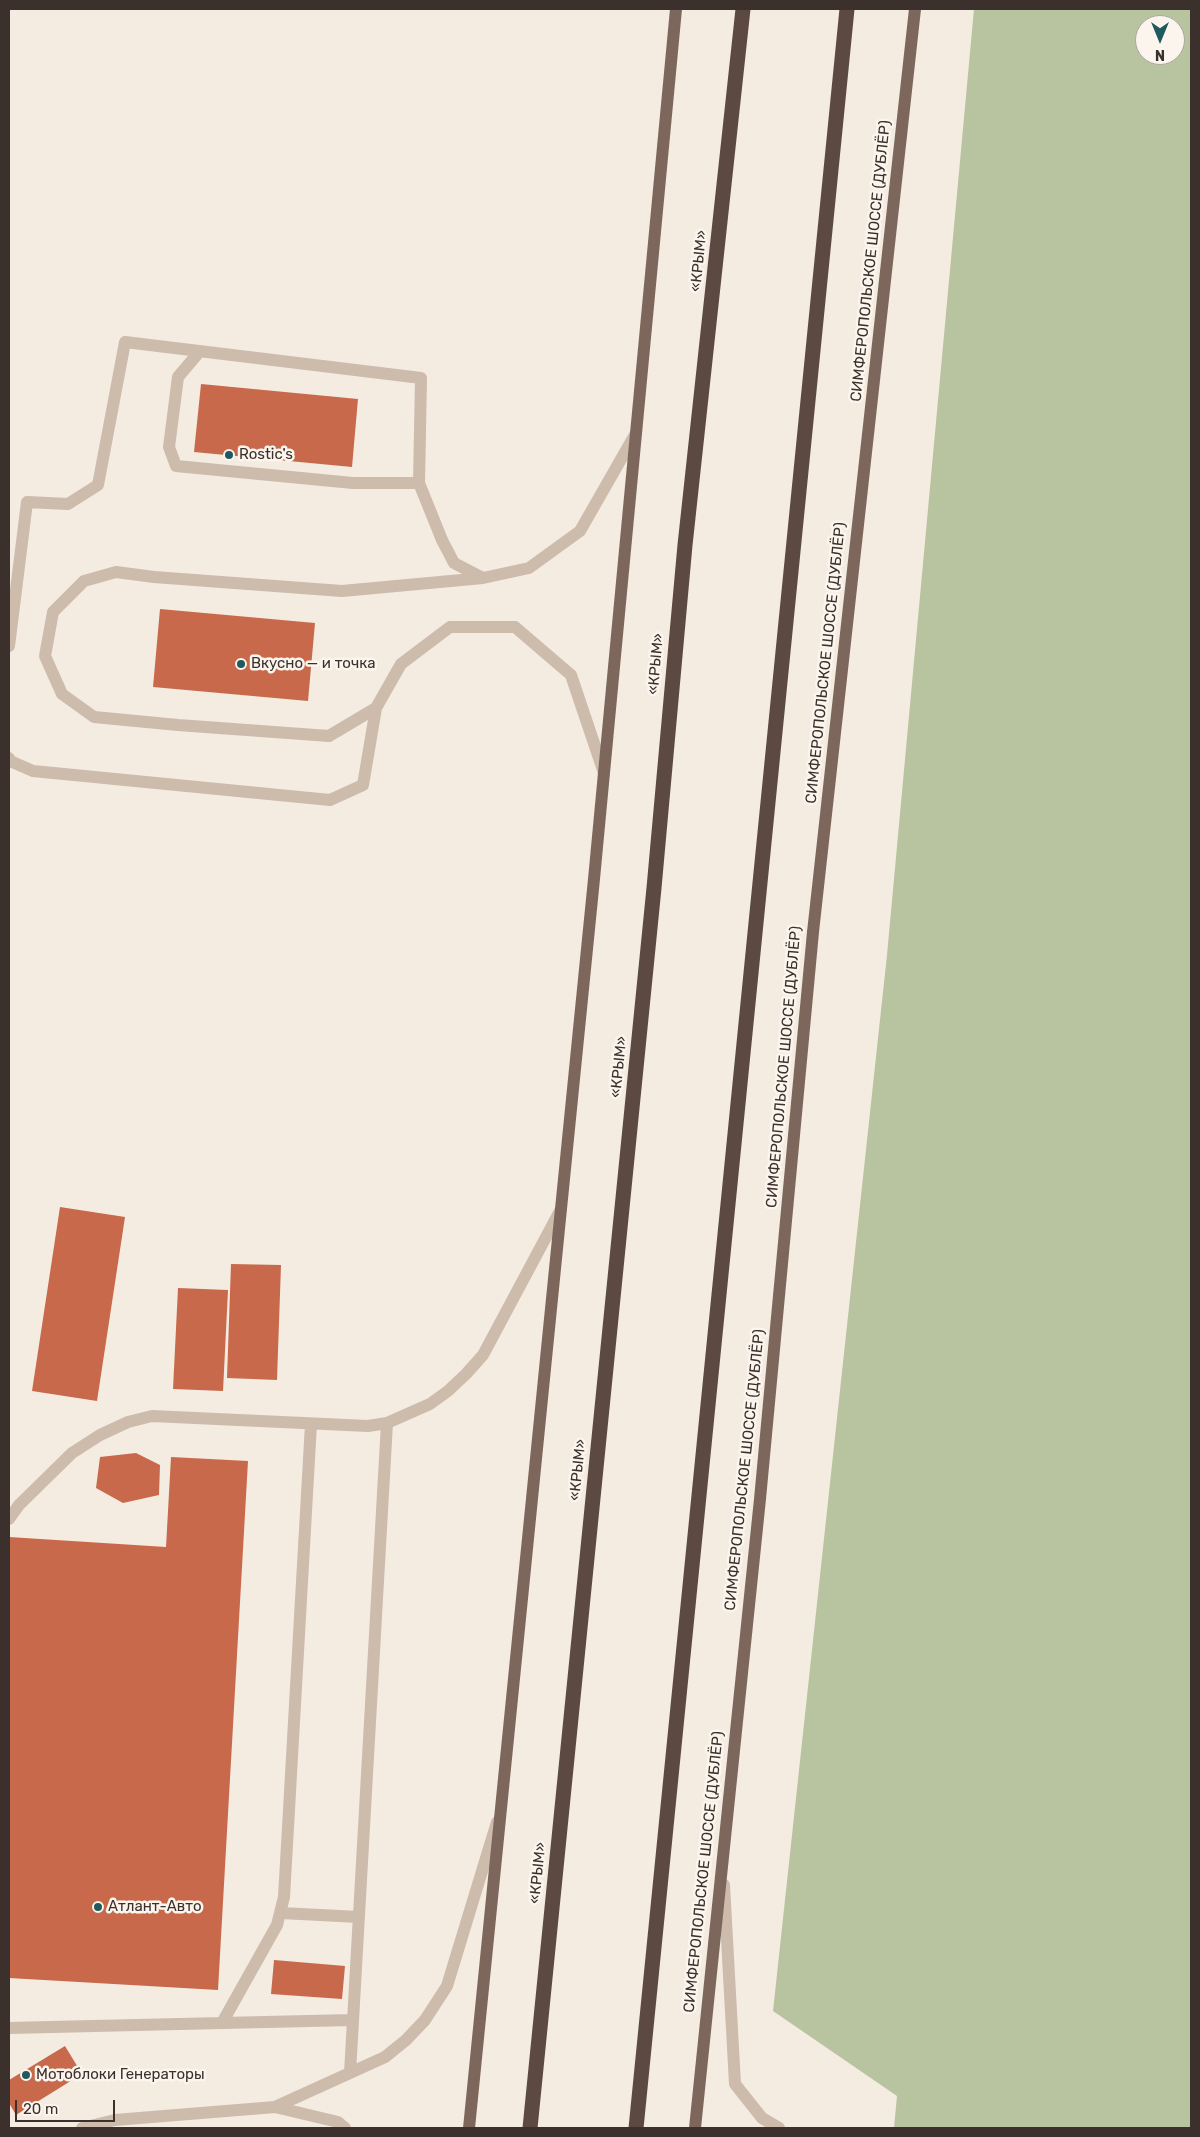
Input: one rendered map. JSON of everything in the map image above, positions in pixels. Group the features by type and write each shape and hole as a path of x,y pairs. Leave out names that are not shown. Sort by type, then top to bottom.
{"highway":[{"name":"«КРЫМ»","path":"530,2128 654,888 685,545 742,9"},
{"path":"636,2128 847,9"}],"main road":[{"path":"469,2128 503,1803 638,431 676,9"},
{"name":"СИМФЕРОПОЛЬСКОЕ ШОССЕ (ДУБЛЁР)","path":"695,2128 760,1499 814,922 914,9"}],"lane":[{"path":"9,646 27,502 68,504 98,485 125,342 421,378 419,483 442,540 454,563 483,578"},
{"path":"200,351 178,377 169,447 176,466 353,483 419,483"},
{"path":"376,708 330,736 94,717 62,694 45,656 53,612 84,581 116,572 154,577 342,591 483,578 529,568 580,531 638,431"},
{"path":"9,758 10,761 33,771 330,800 363,785 376,708 401,664 450,627 515,627 571,675 604,773"},
{"path":"9,1519 19,1505 72,1453 100,1435 128,1422 152,1416 368,1426 387,1423 430,1404 448,1391 483,1355 562,1207"},
{"path":"350,2073 387,1423"},
{"path":"222,2023 277,1925 281,1913 285,1878 311,1424"},
{"path":"275,2107 386,2057 425,2020 446,1986 503,1803"},
{"path":"722,1854 735,2084 762,2118 779,2128"},
{"path":"281,1913 359,1917"},
{"path":"9,2028 353,2020"},
{"path":"82,2128 116,2120 275,2107 338,2122 345,2128"}],"green space":[{"path":"974,9 1191,9 1191,2128 894,2128 897,2096 773,2011 887,955"}],"building":[{"path":"201,384 358,399 352,467 194,452"},
{"path":"160,609 315,623 308,701 153,687"},
{"path":"60,1207 125,1217 97,1401 32,1391"},
{"path":"231,1264 281,1265 277,1380 227,1378"},
{"path":"178,1288 228,1290 223,1391 173,1389"},
{"path":"136,1453 160,1465 159,1495 123,1503 96,1488 100,1457"},
{"path":"171,1457 248,1461 218,1990 9,1978 9,1537 166,1547"},
{"path":"274,1960 345,1966 342,1999 271,1994"},
{"path":"65,2046 82,2074 16,2115 9,2103 9,2080"}],"place":[{"name":"Rostic's","path":"229,455"},
{"name":"Вкусно — и точка","path":"241,664"},
{"name":"Атлант-Авто","path":"98,1907"},
{"name":"Мотоблоки Генераторы","path":"26,2075"}]}
